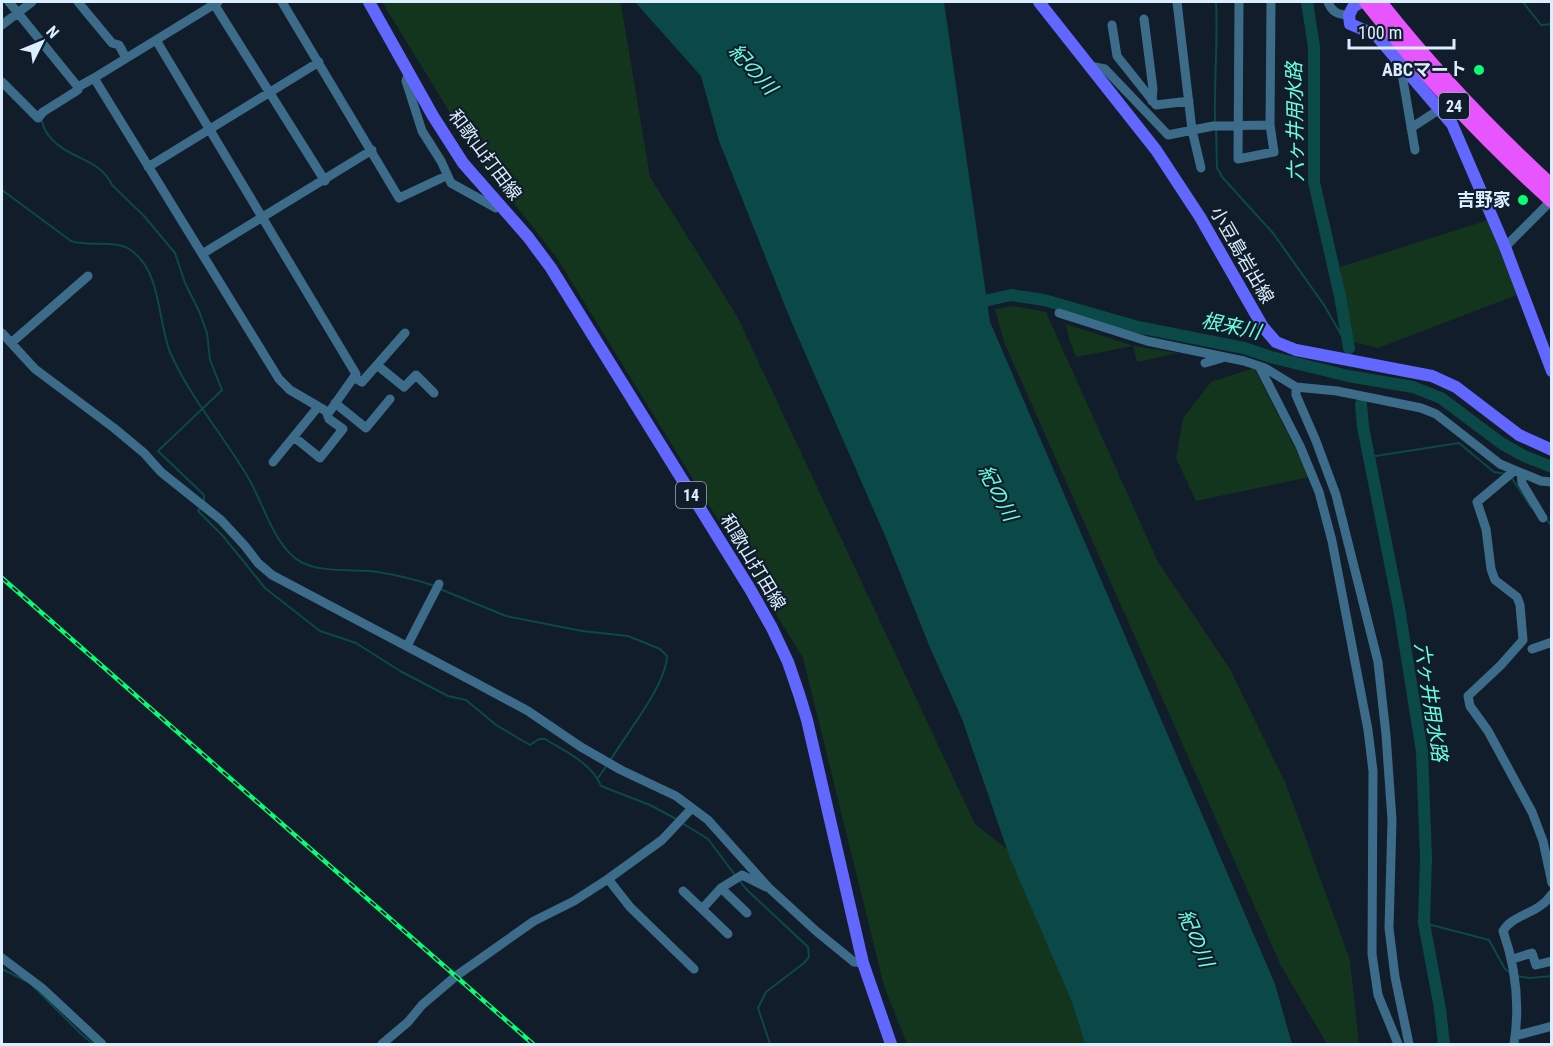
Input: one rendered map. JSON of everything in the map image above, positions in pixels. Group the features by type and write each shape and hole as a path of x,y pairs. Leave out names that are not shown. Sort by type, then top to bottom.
{"highway":[{"name":"24","path":"1366,2 1468,122 1551,201"},
{"name":"24","path":"1380,2 1422,53 1477,113 1551,186"}],"main road":[{"name":"和歌山打田線","path":"369,2 433,116 463,163 528,237 550,268 772,628 788,662 807,720 863,963 887,1041"},
{"name":"小豆島岩出線","path":"1039,2 1156,150 1200,217 1263,327 1276,342 1296,350 1432,376 1456,387 1520,435 1551,450"},
{"path":"1361,2 1353,7 1348,15 1350,24 1376,35 1452,124 1549,355 1551,371"}],"street":[{"path":"9,2 78,87"},
{"path":"2,25 32,2"},
{"path":"78,2 112,43 119,45 126,58"},
{"path":"282,2 399,198 446,176"},
{"path":"1177,2 1192,130 1201,168"},
{"path":"1239,2 1238,159 1274,152 1270,125 1270,2"},
{"path":"1328,2 1330,9 1340,15 1348,15"},
{"path":"2,82 38,118 43,112 78,90 78,87 216,3 325,181"},
{"path":"1144,19 1153,89 1152,101"},
{"path":"1112,25 1117,56 1156,105 1189,101"},
{"path":"94,78 279,379 290,390 322,409 330,411 356,374 156,40"},
{"path":"148,167 319,63"},
{"path":"1400,63 1415,150"},
{"path":"1090,66 1105,69 1168,135 1216,126 1270,125"},
{"path":"410,76 406,81 422,131 441,161 446,176 451,183 496,208 500,207"},
{"path":"1411,128 1440,109"},
{"path":"202,254 325,181 372,150"},
{"path":"1505,247 1551,201"},
{"path":"11,343 88,276"},
{"path":"1059,313 1147,341 1259,366 1296,387 1337,391 1421,408 1436,414 1500,464 1551,482"},
{"path":"2,333 36,369 114,428 144,453 161,472 220,520 258,563 272,575 528,711 581,747 621,770 676,796 689,811 708,820 768,887 855,962 863,963"},
{"path":"355,378 362,382 405,333"},
{"path":"1205,363 1225,357"},
{"path":"377,365 404,387 416,375 434,393"},
{"path":"1259,366 1300,446 1319,492 1332,541 1368,730 1373,771 1372,954 1378,995 1398,1044"},
{"path":"1296,387 1296,395 1336,495 1378,662 1392,820 1389,928 1395,977 1409,1044"},
{"path":"335,403 366,428 390,399"},
{"path":"273,462 322,409"},
{"path":"294,437 320,458 343,429 329,419 322,409"},
{"path":"1518,472 1521,483 1543,518"},
{"path":"1518,472 1477,502 1486,529 1491,569 1495,580 1517,597 1520,605 1523,640 1501,665 1468,696 1470,706 1488,731 1532,812 1543,841 1551,883"},
{"path":"407,646 439,584"},
{"path":"1532,649 1551,642"},
{"path":"382,1044 408,1022 429,999 480,958 534,921 574,901 608,879 662,840 689,811"},
{"path":"702,909 721,888 742,875 768,887"},
{"path":"608,879 630,907 694,969"},
{"path":"721,888 747,913"},
{"path":"682,891 728,934"},
{"path":"1551,894 1546,903 1508,923 1503,931 1513,958 1515,975 1517,1004 1514,1040 1551,1026"},
{"path":"1513,958 1532,953 1536,965 1551,961"},
{"path":"2,958 42,988 102,1044"}],"shaded area":[{"path":"382,2 619,2 621,4 650,177 737,316 975,824 1007,849 1072,1002 1085,1044 907,1044 884,986 803,658 557,258 476,155"},
{"path":"1488,220 1517,295 1378,348 1353,342 1340,267"},
{"path":"1013,306 1046,312 1158,562 1230,669 1285,782 1350,960 1359,1044 1327,1044 1281,966 1004,342 995,309"},
{"path":"1066,324 1134,346 1178,353 1137,362 1133,346 1076,357"},
{"path":"1254,368 1310,477 1196,501 1176,458 1183,418 1211,382"}],"water":[{"name":"紀の川","path":"635,2 944,2 990,322 1275,984 1292,1044 1085,1044 1072,1002 1010,858 962,719 791,321 719,141 701,76"}],"waterway":[{"path":"1215,122 1216,2"},
{"name":"六ヶ井用水路","path":"1307,2 1314,47 1314,182 1340,296 1349,348"},
{"path":"1523,2 1541,25 1552,24"},
{"path":"41,119 46,132 57,144 99,169 144,216 175,253 185,283 207,333 210,360 222,390 158,451 204,495 204,502"},
{"path":"1216,128 1217,168 1223,178 1273,233 1324,305 1349,348"},
{"path":"2,190 71,241 123,246 140,258 153,282 166,339 178,369 249,479 270,524 292,555 301,562 318,568 378,572 435,586"},
{"name":"根来川","path":"971,304 1011,295 1044,300 1138,327 1244,348 1348,376 1413,387 1441,398 1501,443 1524,456 1552,467"},
{"name":"六ヶ井用水路","path":"1361,404 1363,427 1399,608 1422,752 1426,858 1424,923 1444,1044"},
{"path":"1369,457 1459,443 1494,472 1506,474"},
{"path":"1511,477 1531,507"},
{"path":"201,507 198,511 223,536 265,588 320,631 356,643 400,671 448,696 466,700 496,725 530,745 539,739 545,739 584,764 601,786 650,805 678,820"},
{"path":"1546,519 1552,526"},
{"path":"440,589 506,616 582,631 628,636 660,649 667,656 665,668 653,695 610,761"},
{"path":"598,778 607,765"},
{"path":"682,823 708,839 735,875"},
{"path":"739,880 808,947 809,957 766,992 758,1008 770,1044"},
{"path":"1424,923 1489,940 1505,969 1511,973"},
{"path":"2,969 26,981"},
{"path":"1516,976 1530,978 1552,976"},
{"path":"33,986 93,1044"}],"railway":[{"path":"2,578 533,1044"}],"place":[{"name":"ABCマート","path":"1479,70"},
{"name":"吉野家","path":"1523,200"}]}
